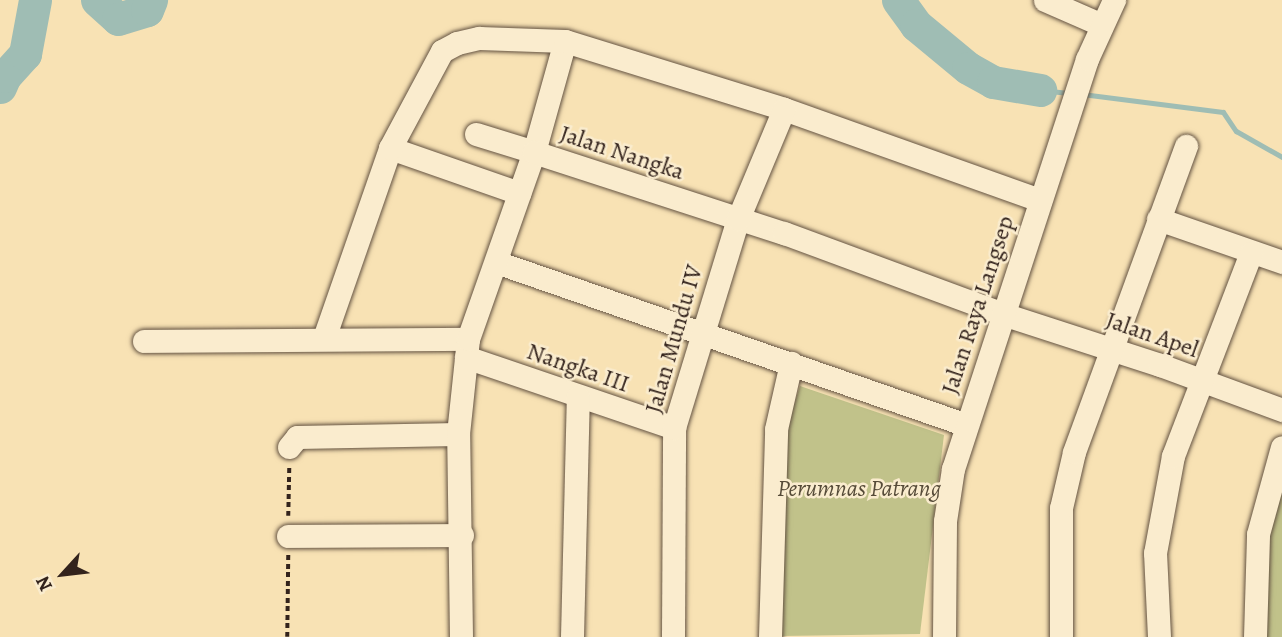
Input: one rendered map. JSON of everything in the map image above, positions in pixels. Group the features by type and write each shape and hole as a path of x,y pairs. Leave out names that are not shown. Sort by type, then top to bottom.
{"street":[{"path":"1045,0 1102,26"},
{"name":"Jalan Raya Langsep","path":"944,637 945,521 954,469 966,425 1087,59 1114,0"},
{"path":"324,338 390,148 442,51 457,43 479,38 565,41 784,109 1040,200"},
{"path":"476,134 534,152 565,41"},
{"name":"Jalan Mundu IV","path":"673,637 674,428 738,219 784,109"},
{"path":"1061,637 1061,508 1074,452 1186,146"},
{"path":"390,148 519,193"},
{"name":"Jalan Nangka","path":"461,637 462,535 458,433 467,348 534,152 891,271 1003,314"},
{"path":"1158,219 1282,262"},
{"path":"1159,637 1155,553 1173,456 1251,253"},
{"path":"496,262 966,425"},
{"name":"Jalan Apel","path":"1003,314 1110,348 1282,410"},
{"name":"Nangka III","path":"144,341 324,338 467,348 578,397 674,428"},
{"path":"770,637 776,429 791,363"},
{"path":"572,637 578,397"},
{"path":"289,447 297,437 458,433"},
{"path":"1255,637 1258,534 1282,447"},
{"path":"288,536 462,535"}],"green space":[{"name":"Perumnas Patrang","path":"800,386 944,435 920,634 781,636 780,447"},
{"path":"1282,450 1282,637 1255,637 1261,532"}],"waterway":[{"path":"0,87 5,76 25,54 35,0"},
{"path":"97,0 118,19 147,10 151,0"},
{"path":"898,0 916,25 968,68 993,82 1040,90"},
{"path":"1040,90 1069,93"},
{"path":"1082,94 1223,112 1236,131 1282,157"}]}
